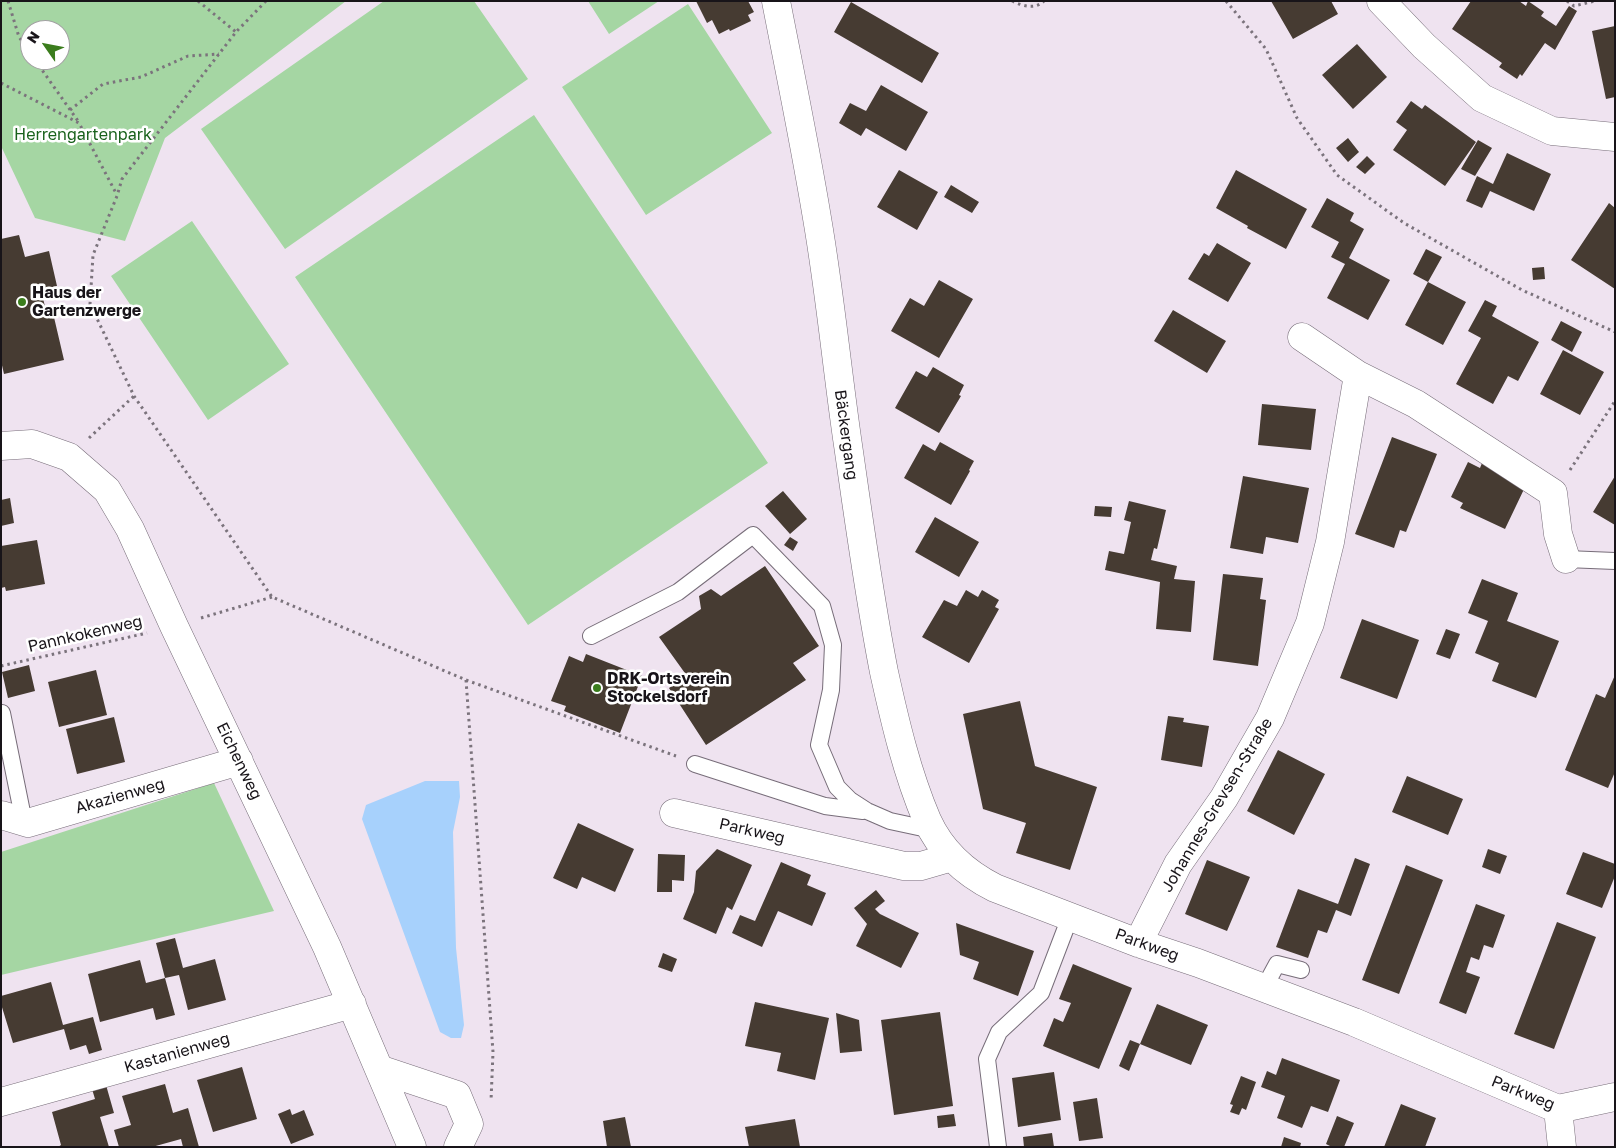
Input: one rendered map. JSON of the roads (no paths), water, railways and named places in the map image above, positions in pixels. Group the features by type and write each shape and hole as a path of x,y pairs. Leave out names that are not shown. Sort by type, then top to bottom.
{"street":[{"name":"Bäckergang","path":"776,1 818,219 870,603 892,711 906,758 932,830 952,857"},
{"path":"1381,1 1424,46 1482,98 1552,131 1615,137"},
{"path":"1302,337 1358,375 1416,404 1553,493 1558,534 1566,560"},
{"name":"Johannes-Grevsen-Straße","path":"1138,943 1178,864 1224,798 1270,718 1310,623 1330,542 1358,375"},
{"name":"Eichenweg","path":"1,446 32,444 69,457 107,490 130,529 352,1004 412,1146"},
{"name":"Akazienweg","path":"12,818 28,823 239,761"},
{"name":"Parkweg","path":"674,813 904,866 921,866 952,857 977,879 995,888 1138,943 1354,1022 1558,1109 1615,1096"},
{"name":"Kastanienweg","path":"1,1102 352,1004"},
{"path":"380,1069 458,1095 469,1124 458,1147"},
{"path":"1558,1109 1562,1147"}],"lane":[{"path":"591,636 678,592 753,535 822,606 833,645 831,690 819,744 837,786 850,800 867,811 890,821 932,830"},
{"path":"1566,560 1615,561"},
{"path":"2,713 12,818"},
{"path":"695,764 825,806 867,811"},
{"path":"998,1147 987,1059 999,1032 1041,993 1070,917"},
{"path":"1264,988 1277,964 1301,970"}],"water":[{"path":"425,781 459,781 460,797 453,832 456,948 464,1025 461,1038 451,1038 440,1032 362,819 366,805"}],"place":[{"name":"Haus der Gartenzwerge","path":"22,302"},
{"name":"DRK-Ortsverein Stockelsdorf","path":"597,688"}],"park label":[{"name":"Herrengartenpark","path":"83,135"}]}
